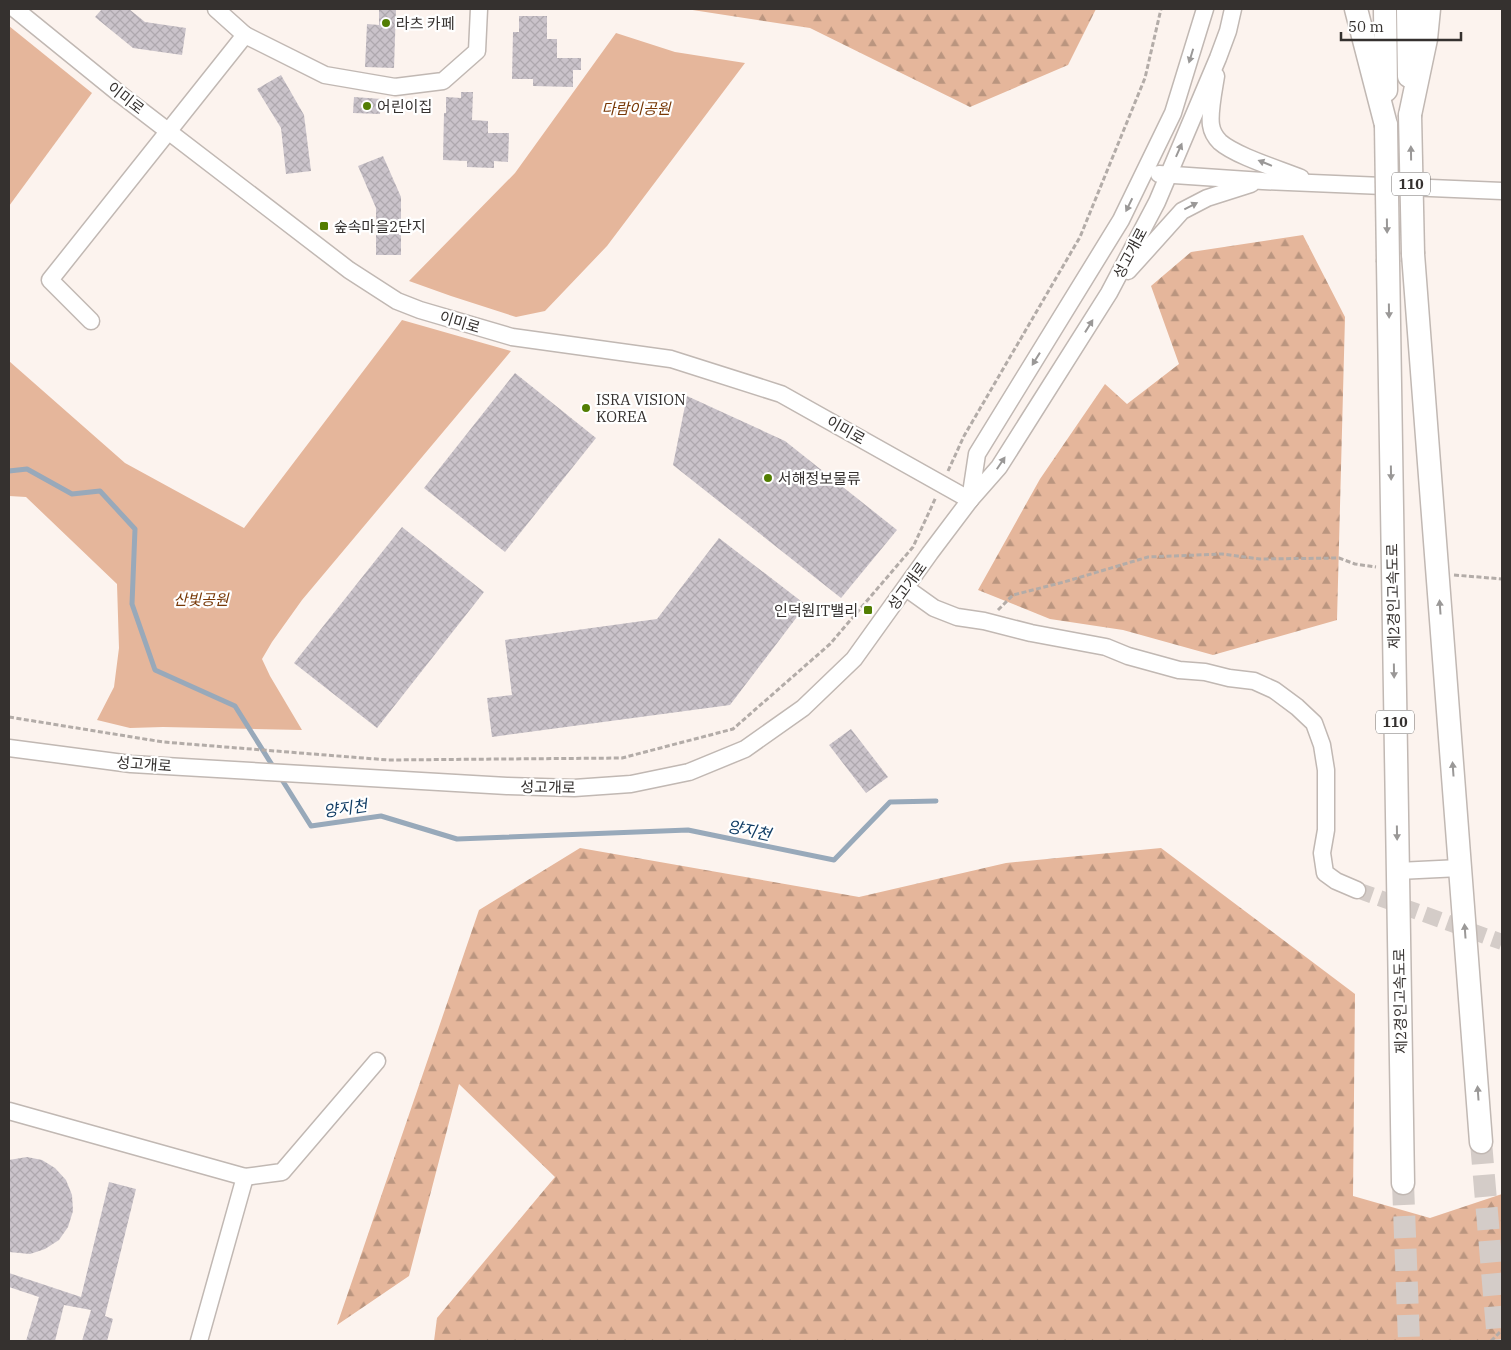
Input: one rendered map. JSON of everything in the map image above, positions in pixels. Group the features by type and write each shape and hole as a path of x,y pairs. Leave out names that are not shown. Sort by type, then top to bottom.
{"highway":[{"path":"1356,9 1386,125"},
{"name":"제2경인고속도로","path":"1385,9 1404,1183"},
{"name":"110","path":"1408,9 1413,254 1482,1142"},
{"path":"1410,115 1426,39 1429,9"}],"street":[{"name":"이미로","path":"15,9 167,131 349,270 397,301 420,310 512,338 671,359 781,394 970,500"},
{"path":"216,9 245,35 325,76 395,88 444,80 477,51 479,9"},
{"name":"성고개로","path":"970,500 977,454 1121,220 1173,114 1205,9"},
{"name":"성고개로","path":"9,748 131,764 507,786 574,788 631,784 690,772 745,749 803,708 854,659 970,500 999,467 1110,291 1157,202 1218,58 1228,31 1233,9"},
{"path":"91,321 50,280 245,35"},
{"path":"1218,58 1211,121 1213,133 1222,143 1237,152 1310,182"},
{"path":"1144,173 1263,181 1502,191"},
{"path":"1110,291 1182,211 1207,198 1263,181"},
{"path":"906,588 934,608 957,617 1106,647 1128,656 1179,670 1254,680 1281,696 1314,723 1322,745 1326,770 1326,830 1322,853 1325,872 1336,881 1357,890"},
{"path":"1398,871 1460,868"},
{"path":"9,1111 245,1177 282,1172 377,1061"},
{"path":"199,1341 245,1177"}],"path":[{"path":"9,717 163,742 388,760 622,758 733,729 830,644 913,547 964,436 1080,237 1144,78 1161,9"},
{"path":"984,621 1013,595 1148,557 1222,554 1260,559 1339,558 1354,564 1382,567"},
{"path":"1453,575 1502,579"},
{"path":"1491,1341 1502,1330"}],"green space":[{"path":"686,9 1096,9 1068,65 970,107 810,28"},
{"path":"9,26 92,93 9,206"},
{"name":"다람이공원","path":"616,33 675,52 745,63 607,246 545,311 516,317 409,281 515,173"},
{"path":"1303,235 1345,317 1337,620 1213,655 1123,630 1050,619 978,590 1040,479 1105,384 1127,404 1179,364 1151,286 1191,252"},
{"name":"산빛공원","path":"402,320 511,351 302,600 262,659 302,730 130,728 97,720 114,687 119,648 117,584 26,497 9,496 9,361 125,463 244,528"},
{"path":"580,848 859,897 1006,863 1161,848 1355,994 1353,1196 1430,1218 1502,1194 1502,1341 434,1341 437,1318 555,1177 459,1084 409,1276 337,1325 479,910"}],"building":[{"path":"102,9 129,9 145,22 186,28 182,55 133,48 95,17"},
{"path":"379,9 396,9 394,68 365,67 367,24 379,25"},
{"path":"519,16 547,16 547,39 557,39 557,58 581,58 581,70 573,70 573,87 533,86 533,79 512,79 513,32 519,32"},
{"path":"281,75 304,115 311,171 286,174 281,128 257,89"},
{"path":"461,92 473,92 472,120 488,121 488,133 509,133 508,162 494,161 494,168 467,167 467,161 443,160 446,97 461,98"},
{"name":"어린이집","path":"354,97 381,99 380,114 353,113"},
{"path":"383,156 401,197 401,255 376,255 376,208 358,166"},
{"path":"515,373 596,438 505,552 424,488"},
{"path":"687,396 785,441 897,530 841,598 673,465"},
{"path":"402,527 484,592 377,728 294,663"},
{"path":"719,538 806,605 730,705 492,737 487,698 512,695 505,640 657,619"},
{"path":"851,729 888,777 866,793 829,745"},
{"path":"27,1157 42,1160 55,1168 66,1180 72,1195 73,1211 68,1227 59,1240 45,1249 30,1254 9,1252 9,1160"},
{"path":"109,1182 136,1189 105,1316 113,1319 107,1341 82,1341 91,1310 64,1305 55,1341 26,1341 39,1297 9,1287 9,1273 81,1297"}],"waterway":[{"name":"양지천","path":"9,471 27,469 72,494 100,491 135,529 132,604 155,670 235,706 274,768"},
{"name":"양지천","path":"279,775 311,826 381,816 457,839 688,830 834,860 890,802 936,801"}],"tunnel":[{"path":"1357,890 1502,942"},
{"path":"1481,1142 1498,1341"},
{"path":"1403,1183 1409,1341"}],"place":[{"name":"라츠 카페","path":"386,23"},
{"name":"어린이집","path":"367,106"},
{"name":"숲속마을2단지","path":"324,226"},
{"name":"ISRA VISION KOREA","path":"586,408"},
{"name":"서해정보물류","path":"768,478"},
{"name":"인덕원IT밸리","path":"868,610"}]}
